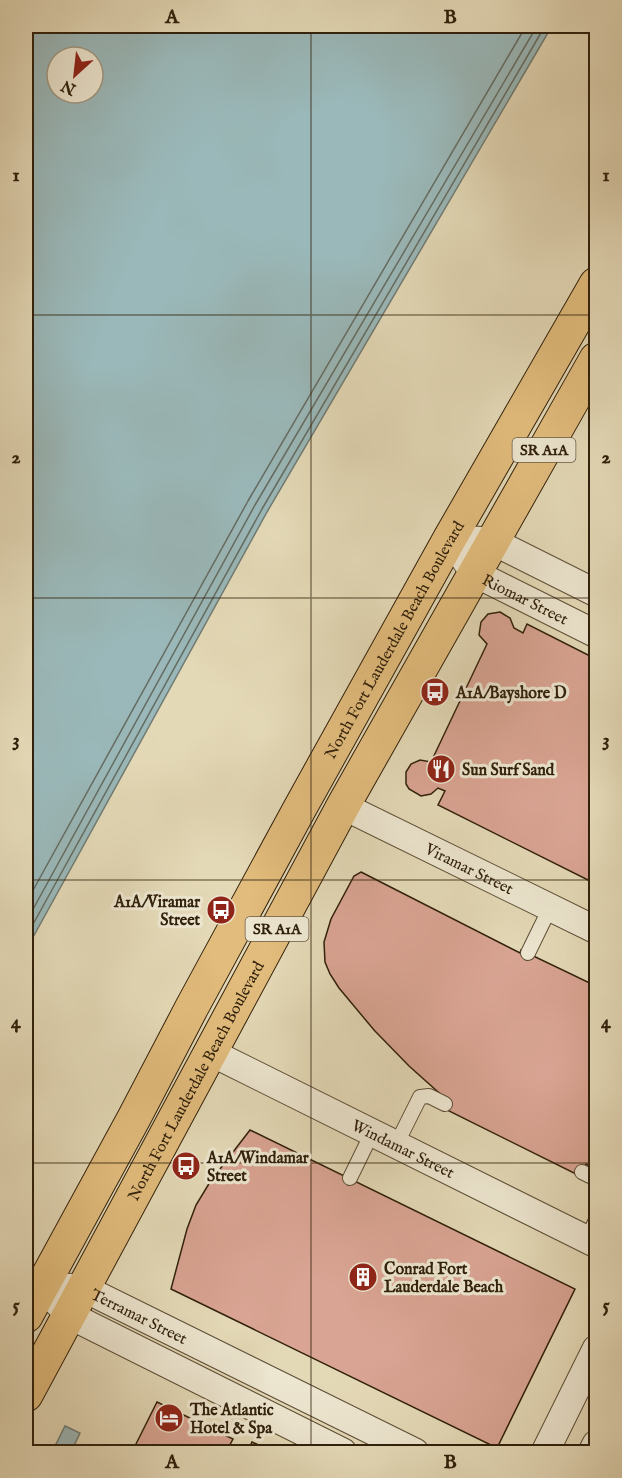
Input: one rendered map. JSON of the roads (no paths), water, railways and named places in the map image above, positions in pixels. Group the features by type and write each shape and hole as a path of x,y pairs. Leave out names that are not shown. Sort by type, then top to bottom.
{"main road":[{"name":"North Fort Lauderdale Beach Boulevard","path":"26,1316 300,808 450,538 597,284"},
{"name":"North Fort Lauderdale Beach Boulevard","path":"26,1395 343,806 597,359"}],"street":[{"path":"450,538 492,541 597,593"},
{"name":"Riomar Street","path":"450,538 474,573 597,634"},
{"name":"Viramar Street","path":"343,806 597,930"},
{"name":"Windamar Street","path":"210,1052 384,1139 593,1234"},
{"name":"Terramar Street","path":"41,1286 415,1452"},
{"name":"Terramar Street","path":"76,1301 344,1452"},
{"path":"545,1452 597,1349"},
{"path":"592,1452 597,1444"}],"lane":[{"path":"528,953 550,908"},
{"path":"350,1178 420,1097 429,1096 445,1104"},
{"path":"582,1172 597,1179"}],"water":[{"path":"26,26 552,26 267,512 26,950"},
{"path":"65,1426 80,1433 71,1452 52,1452"}],"place":[{"name":"A1A/Bayshore D","path":"435,692"},
{"name":"Sun Surf Sand","path":"441,769"},
{"name":"A1A/Viramar Street","path":"221,910"},
{"name":"A1A/Windamar Street","path":"186,1166"},
{"name":"Conrad Fort Lauderdale Beach","path":"363,1277"},
{"name":"The Atlantic Hotel & Spa","path":"169,1418"}]}
